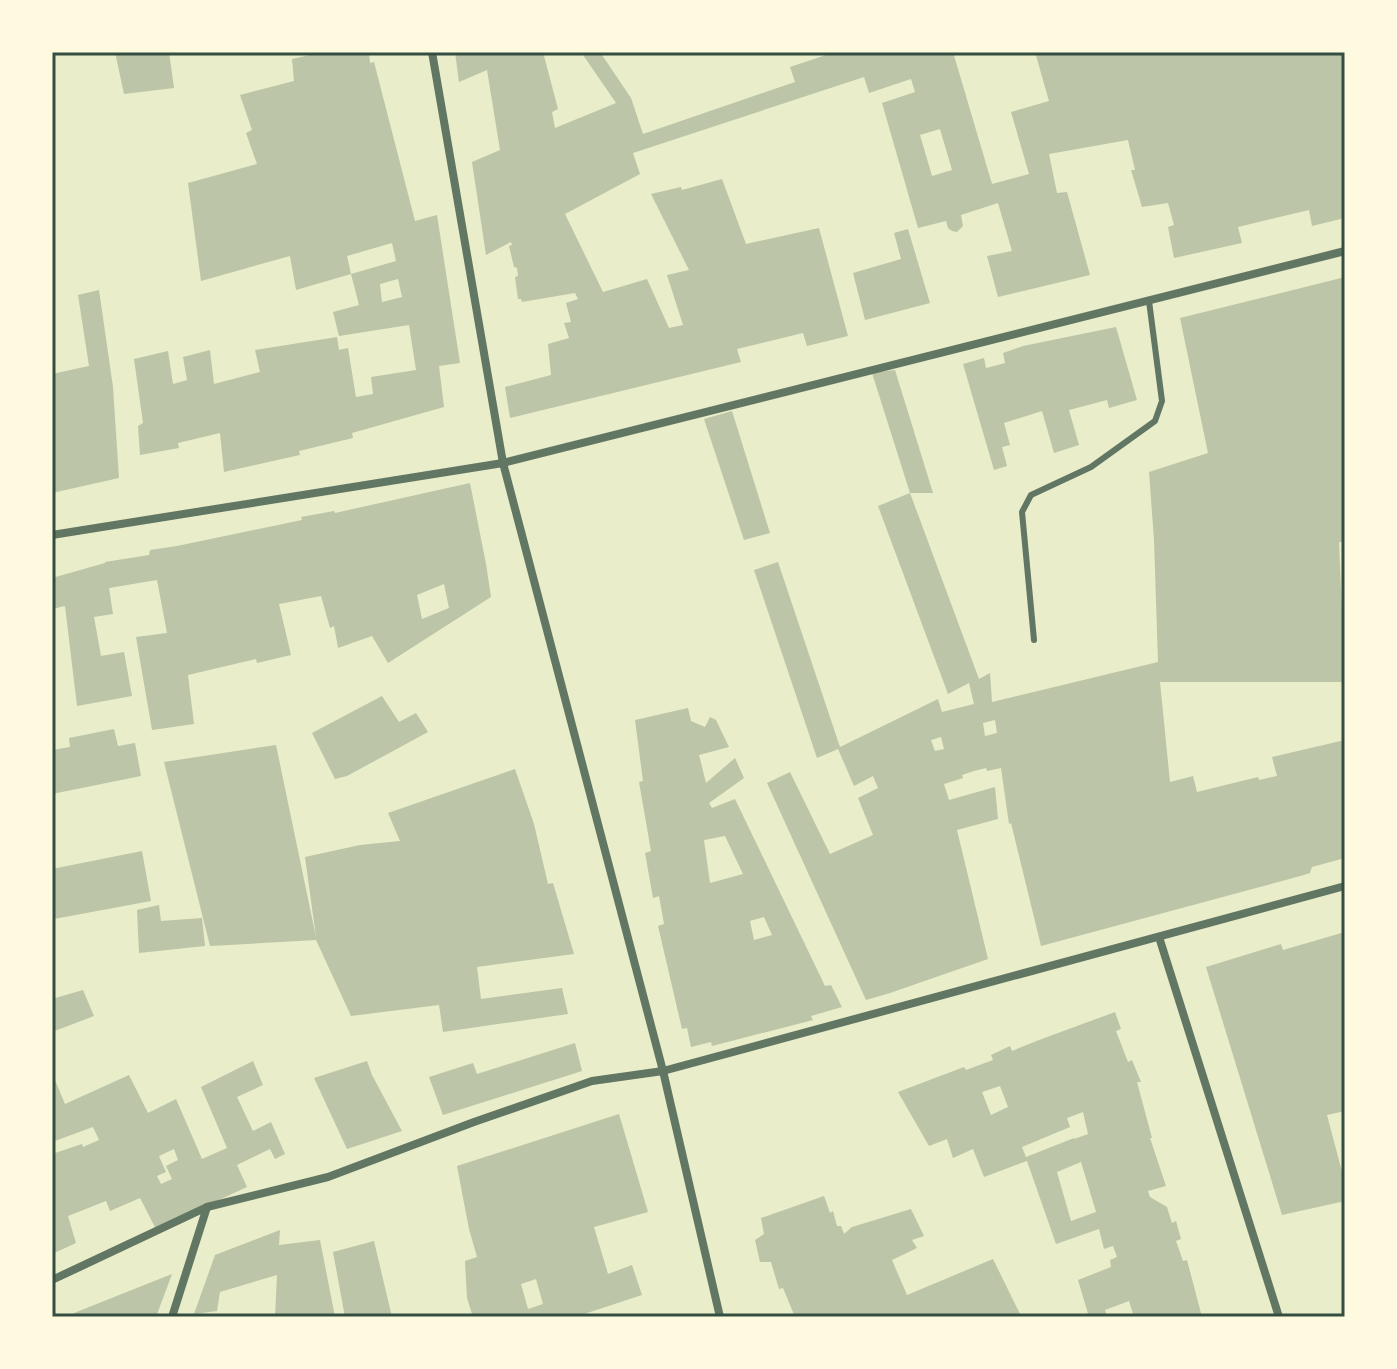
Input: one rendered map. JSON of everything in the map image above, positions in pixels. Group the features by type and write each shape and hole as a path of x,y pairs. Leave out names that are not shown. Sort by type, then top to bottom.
{"street":[{"path":"432,52 503,463 663,1071 720,1317"},
{"path":"52,535 503,463 1345,251"},
{"path":"52,1280 207,1207 328,1177 592,1081 663,1071 1345,886"},
{"path":"1159,937 1279,1317"},
{"path":"172,1317 207,1207"}],"lane":[{"path":"1034,640 1022,512 1031,495 1091,467 1155,421 1162,401 1149,301 1155,299"}],"building":[{"path":"115,52 169,52 174,88 124,94"},
{"path":"323,52 369,52 370,63 374,62 415,221 437,215 460,363 439,366 444,407 352,433 353,438 299,451 300,455 224,472 220,433 178,443 179,448 140,455 138,426 143,423 134,359 168,351 173,384 187,380 183,357 210,350 214,384 260,372 255,350 337,337 339,350 348,348 356,397 373,394 371,377 416,370 409,325 339,336 333,312 359,305 351,274 296,290 290,256 201,281 188,183 257,164 246,133 252,130 240,95 294,81 292,59","holes":["392,243 396,261 351,274 347,256","398,279 402,297 382,302 380,284"]},
{"path":"455,52 543,52 558,109 552,112 555,128 616,103 581,52 600,52 631,98 643,134 795,82 790,67 835,52 953,52 992,184 1029,174 1011,112 1049,101 1035,52 1345,52 1345,218 1312,226 1309,210 1238,227 1242,243 1174,258 1168,227 1174,225 1168,203 1142,207 1131,170 1135,170 1128,140 1049,154 1057,193 1067,192 1090,275 998,297 987,256 1012,251 998,203 961,215 963,226 957,232 948,228 946,221 918,228 882,103 915,92 911,79 869,93 864,77 633,153 640,174 565,214 603,292 647,279 669,328 683,325 667,275 689,270 651,194 681,187 682,190 722,179 746,244 819,228 848,336 807,346 803,333 737,349 741,362 510,418 505,387 551,375 548,344 569,338 564,323 571,322 566,303 578,299 575,293 522,302 518,299 515,277 518,276 509,246 511,242 486,255 472,162 500,150 487,70 459,82","holes":["940,129 952,170 932,176 920,135"]},
{"path":"908,229 930,303 865,320 853,273 901,259 894,233"},
{"path":"1345,277 1345,542 1339,542 1345,682 1160,682 1170,782 1193,776 1197,792 1258,777 1259,780 1277,776 1272,757 1345,740 1345,858 1312,867 1310,873 1304,875 1041,946 1009,824 1001,768 974,771 944,784 949,800 995,787 998,819 957,830 988,959 866,1000 767,783 790,772 830,854 873,835 858,798 878,788 873,776 854,786 838,749 817,758 754,570 778,562 840,747 938,699 942,712 974,704 969,683 948,694 878,506 910,493 979,679 990,673 992,702 1158,662 1149,472 1208,453 1180,318","holes":["995,720 997,733 985,736 983,723","941,737 944,749 935,751 931,740"]},
{"path":"99,290 113,387 119,478 52,493 52,374 89,366 78,295"},
{"path":"1116,327 1137,400 1109,408 1107,400 1069,410 1079,445 1054,453 1042,411 1004,423 1010,445 1002,447 1007,466 994,470 963,364 984,358 986,368 1005,363 1003,353 1023,346"},
{"path":"895,370 933,493 910,493 872,373"},
{"path":"732,411 770,533 744,540 704,419"},
{"path":"470,483 491,597 388,663 372,636 338,648 334,626 330,628 321,596 279,604 291,655 257,663 256,659 188,675 194,724 152,730 136,637 167,633 157,580 109,588 113,614 94,617 101,656 124,652 132,696 77,706 65,606 52,609 52,578 105,562 149,555 150,550 302,520 301,517 335,513","holes":["444,584 449,608 422,619 417,595"]},
{"path":"382,696 399,722 416,713 428,732 347,776 335,779 312,733"},
{"path":"688,708 691,721 705,727 710,717 716,720 729,747 699,755 706,783 735,758 744,778 709,803 712,808 735,799 825,986 831,985 842,1007 811,1016 813,1020 712,1046 711,1042 691,1047 687,1028 682,1029 658,926 664,924 659,896 653,898 645,853 651,851 639,782 643,781 635,720","holes":["725,836 743,874 710,883 704,840","764,917 772,935 754,940 750,921"]},
{"path":"114,729 118,746 135,743 141,776 52,794 52,750 70,747 69,738"},
{"path":"276,745 316,937 305,857 360,845 400,841 388,813 515,769 534,824 548,884 553,883 574,954 477,967 481,999 562,988 568,1014 443,1032 439,1005 351,1016 316,940 210,946 164,762"},
{"path":"142,851 151,901 54,919 52,869"},
{"path":"159,905 161,921 202,918 205,946 139,953 137,910"},
{"path":"1345,932 1345,1111 1327,1115 1345,1183 1345,1201 1282,1215 1206,967 1281,944 1283,950"},
{"path":"83,990 94,1016 52,1032 52,999"},
{"path":"1115,1012 1121,1029 1116,1031 1128,1062 1132,1060 1141,1082 1137,1082 1150,1138 1166,1186 1148,1191 1150,1197 1167,1207 1172,1223 1176,1221 1181,1239 1176,1241 1183,1261 1187,1260 1202,1317 1134,1317 1129,1301 1105,1310 1107,1317 1089,1317 1078,1280 1111,1267 1110,1260 1117,1257 1113,1246 1104,1249 1099,1229 1056,1244 1027,1161 984,1177 973,1149 953,1158 947,1139 929,1146 898,1092 964,1067 966,1070 993,1060 991,1055 1010,1046 1012,1051","holes":["1000,1086 1008,1107 991,1115 982,1092","1083,1112 1088,1134 1026,1157 1022,1147 1070,1127 1067,1118","1081,1162 1096,1212 1071,1221 1057,1172"]},
{"path":"575,1043 582,1071 443,1115 429,1077 473,1063 477,1074"},
{"path":"253,1061 263,1085 237,1097 253,1131 271,1122 285,1154 275,1159 270,1149 237,1165 247,1187 156,1229 140,1198 110,1211 106,1201 68,1216 76,1243 52,1254 52,1154 99,1140 93,1127 52,1142 52,1073 65,1104 129,1075 148,1113 176,1099 202,1159 227,1148 201,1087","holes":["174,1149 178,1160 166,1166 172,1179 161,1184 157,1176 166,1172 159,1156"]},
{"path":"367,1061 402,1131 347,1149 314,1078"},
{"path":"619,1114 648,1212 594,1227 608,1274 632,1265 642,1295 575,1317 513,1317 512,1314 473,1317 467,1298 465,1261 477,1257 457,1166","holes":["536,1279 543,1304 528,1309 521,1284"]},
{"path":"824,1196 830,1213 833,1211 837,1226 841,1226 844,1234 852,1227 911,1209 924,1236 912,1240 917,1248 892,1260 907,1295 993,1259 1020,1314 1014,1317 795,1317 783,1288 779,1289 771,1262 760,1262 755,1240 764,1234 761,1218"},
{"path":"280,1230 279,1245 320,1240 335,1317 275,1317 277,1275 220,1292 217,1311 194,1314 215,1255"},
{"path":"374,1241 392,1317 345,1317 333,1252"},
{"path":"172,1274 156,1317 65,1317 79,1311"}]}
